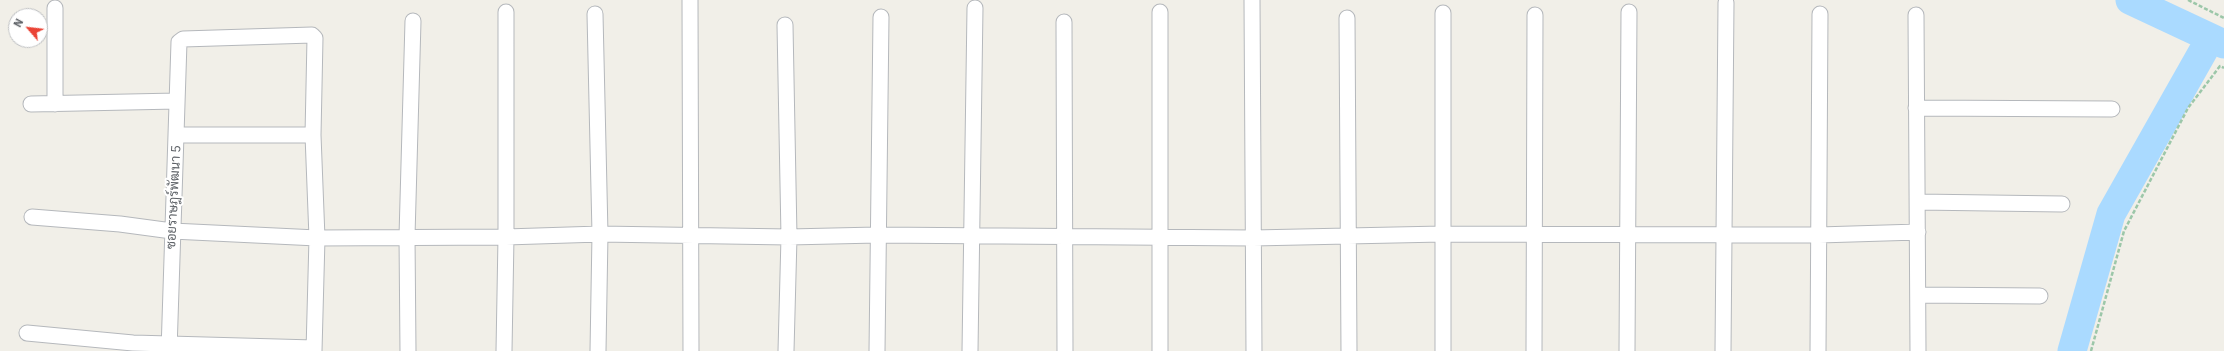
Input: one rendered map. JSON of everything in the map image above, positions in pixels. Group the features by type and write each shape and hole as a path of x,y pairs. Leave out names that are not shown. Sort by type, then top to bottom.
{"street":[{"path":"690,0 691,351"},
{"path":"1252,0 1254,351"},
{"path":"1723,351 1726,3"},
{"path":"55,8 56,104"},
{"path":"970,351 975,8"},
{"path":"504,351 506,237 506,12"},
{"path":"1160,12 1160,351"},
{"path":"1628,351 1629,12"},
{"path":"1442,351 1443,13"},
{"path":"595,14 600,234 598,351"},
{"path":"1818,351 1820,14"},
{"path":"1534,351 1535,15"},
{"path":"1916,15 1918,351"},
{"path":"877,351 877,235 881,17"},
{"path":"1347,18 1349,351"},
{"path":"408,351 407,236 413,21"},
{"path":"1064,22 1065,351"},
{"path":"785,25 789,237 786,351"},
{"name":"ซอยราษฎร์พัฒนา 5","path":"169,347 179,42 183,39 314,36 313,135"},
{"path":"31,104 176,101"},
{"path":"1916,108 2112,109"},
{"path":"27,333 169,347 314,350 317,238 313,135 177,135"},
{"path":"1918,202 2062,204"},
{"path":"32,217 120,224 172,231 317,238 690,234 789,237 971,235 1253,238 1442,234 1628,233 1819,235 1918,232"},
{"path":"1918,295 2040,296"}],"path":[{"path":"2188,0 2224,18"},
{"path":"2091,351 2124,231 2188,108 2220,66 2224,68"}],"waterway":[{"path":"2130,0 2224,44"},
{"path":"2072,351 2111,214 2210,39"}]}
